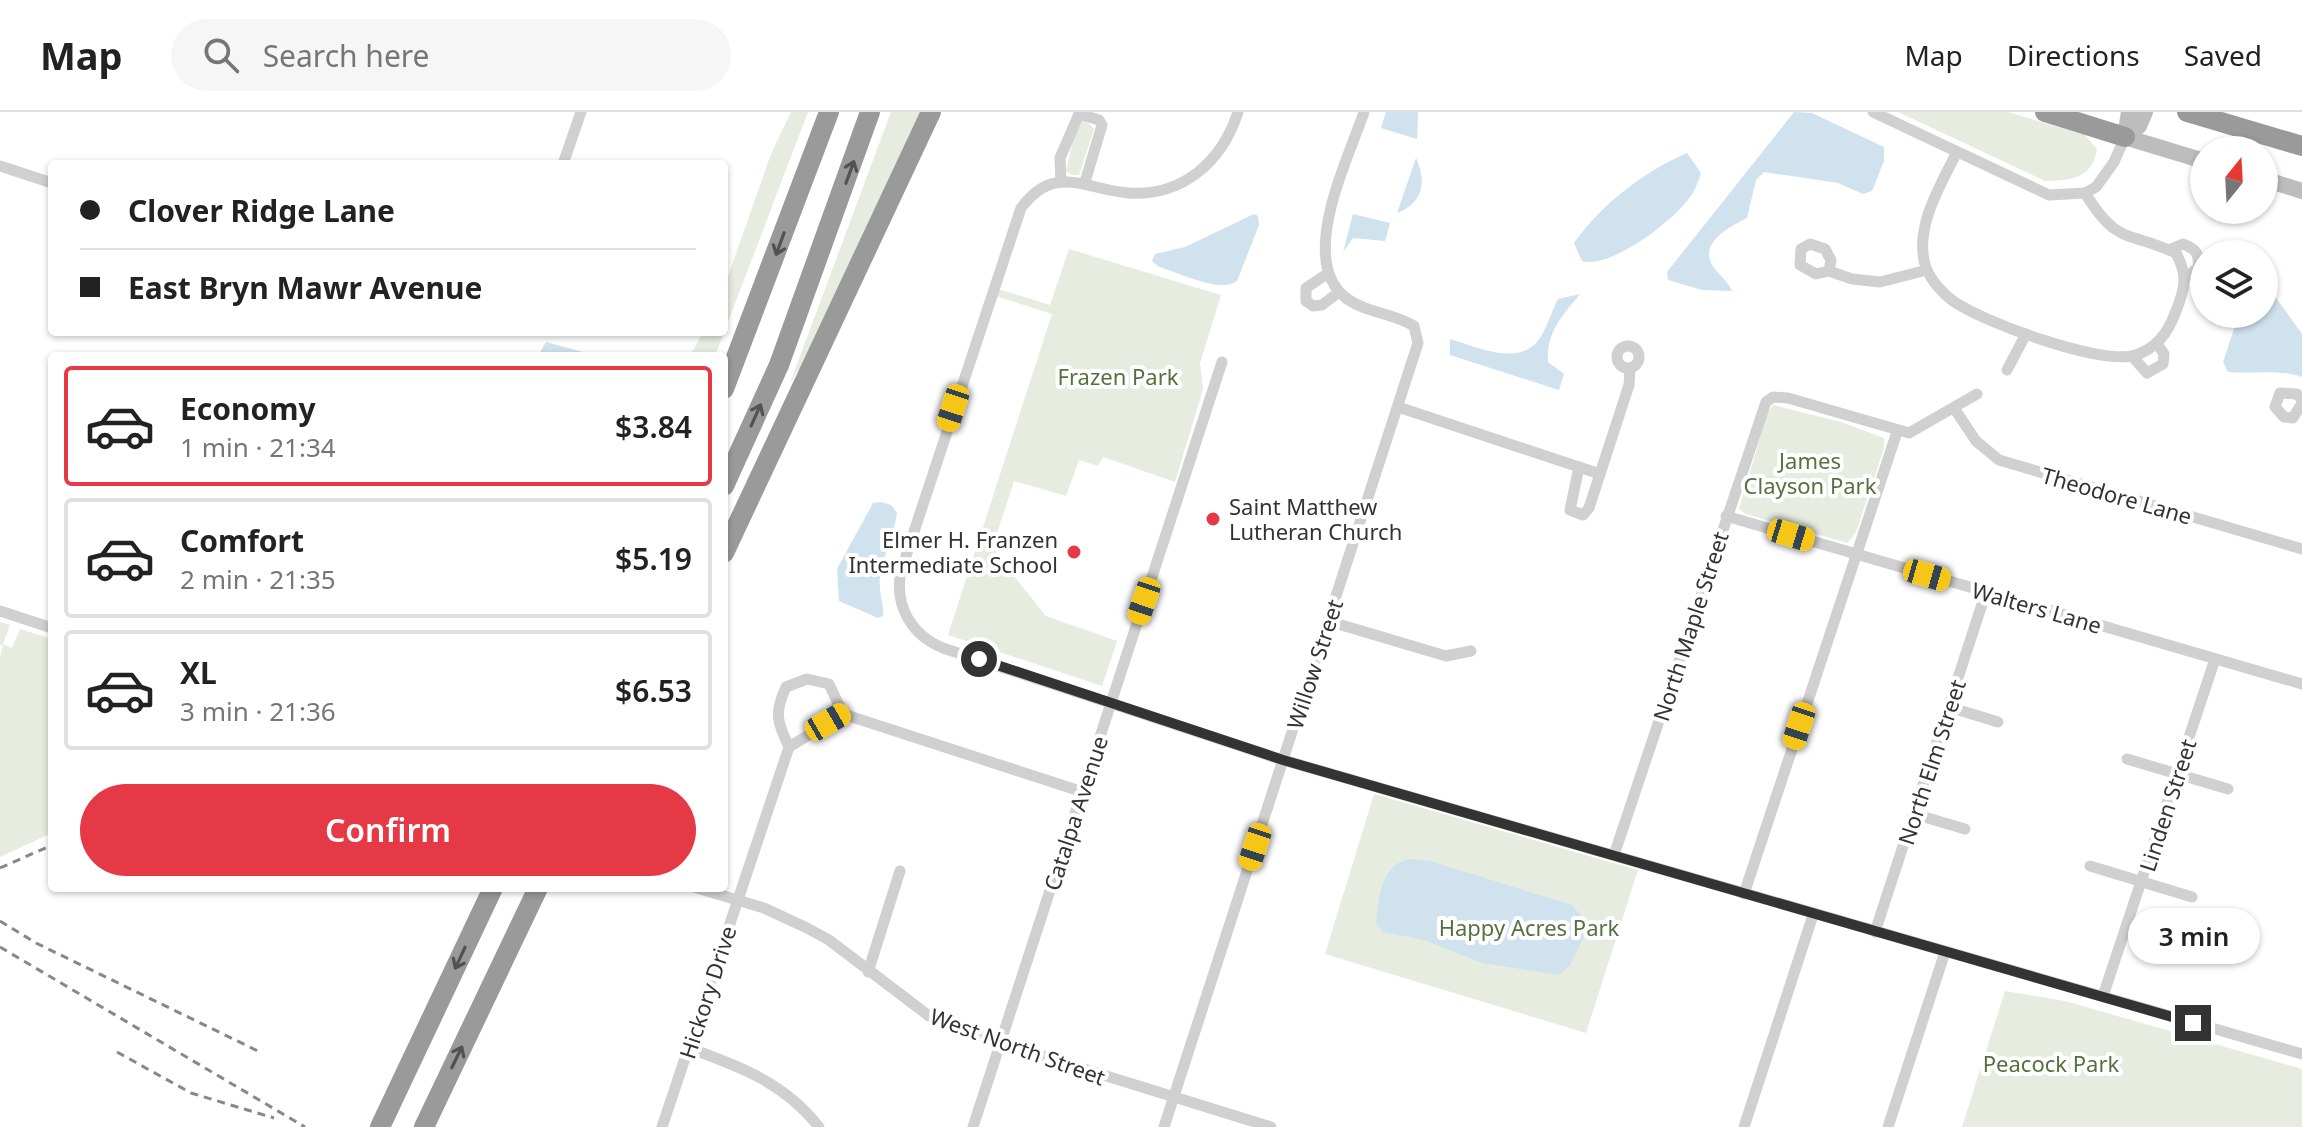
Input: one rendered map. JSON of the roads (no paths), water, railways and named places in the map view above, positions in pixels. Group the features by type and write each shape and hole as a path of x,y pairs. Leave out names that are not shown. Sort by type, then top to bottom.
{"highway":[{"path":"728,379 827,112"},
{"path":"728,477 779,365 870,112"},
{"path":"728,545 931,112"},
{"path":"837,313 859,283 947,112"},
{"path":"2045,112 2125,137"},
{"path":"2187,112 2302,146"},
{"path":"380,1127 491,892"},
{"path":"424,1127 536,892"},
{"path":"511,945 544,892"}],"street":[{"path":"564,160 581,112"},
{"path":"1238,112 1229,137 1214,159 1175,186 1132,193 1085,182 1061,182 1036,192 1016,217 902,566 899,591 911,625 935,644 1283,760 2302,1054"},
{"path":"1339,292 1322,305 1313,306 1306,301 1306,288 1327,274 1322,248 1325,233 1364,112"},
{"path":"1873,112 2049,195 2085,193 2104,177 2125,137 2129,112"},
{"path":"2125,137 2139,126 2145,112"},
{"path":"1061,182 1060,158 1079,114 1099,120 1102,125 1085,182"},
{"path":"2125,137 2190,157"},
{"path":"1957,152 1925,226 1927,270 1955,302 2026,334 2099,354 2132,356 2158,345 2173,319 2186,277 2198,268 2199,257 2194,248 2183,244 2169,250"},
{"path":"0,166 48,182"},
{"path":"2278,183 2302,191"},
{"path":"2085,193 2100,219 2116,233 2176,253 2186,277"},
{"path":"1829,271 1852,279 1880,282 1927,270"},
{"name":"Willow Street","path":"1164,1127 1418,343 1418,331 1409,323 1354,304 1339,292 1327,274"},
{"path":"2007,370 2026,334"},
{"path":"2132,356 2138,367 2147,373 2156,371 2163,364 2164,354 2158,345"},
{"name":"Catalpa Avenue","path":"973,1127 1222,362"},
{"path":"1579,467 1569,502 1570,510 1577,515 1589,509 1629,385 1630,368"},
{"path":"1744,894 1897,432 1914,431 1977,394"},
{"name":"North Maple Street","path":"1614,855 1759,417 1769,399 1788,398 1897,432"},
{"path":"1398,407 1600,474"},
{"name":"Theodore Lane","path":"1954,408 1983,449 2007,464 2302,549"},
{"name":"Walters Lane","path":"1726,516 2302,684"},
{"name":"North Elm Street","path":"1875,932 1986,592"},
{"path":"0,611 48,627"},
{"path":"1328,621 1446,656 1471,651"},
{"name":"Linden Street","path":"2103,996 2215,659"},
{"path":"843,714 829,684 807,679 786,687 776,708 777,721 789,747 843,714 1083,792"},
{"path":"1949,707 1998,722"},
{"name":"Hickory Drive","path":"662,1127 789,747"},
{"path":"2127,759 2228,789"},
{"path":"1914,814 1965,829"},
{"path":"2090,866 2192,897"},
{"path":"868,972 900,871"},
{"name":"West North Street","path":"710,892 807,928 829,940 929,1016 1000,1043 1271,1127"},
{"path":"1744,1127 1813,915"},
{"path":"1888,1127 1945,952"},
{"path":"689,1048 747,1069 782,1090 819,1127"}],"water":[{"path":"1386,112 1418,112 1417,139 1381,128"},
{"path":"1794,112 1812,113 1884,147 1884,161 1872,191 1863,194 1838,183 1764,172 1756,180 1747,218 1719,236 1710,249 1712,265 1732,291 1702,290 1668,280 1667,272"},
{"path":"1687,153 1701,173 1692,195 1679,210 1654,232 1623,251 1594,262 1582,261 1574,243 1597,216 1639,180"},
{"path":"1416,158 1422,183 1420,191 1412,204 1397,213"},
{"path":"1254,214 1258,216 1259,225 1237,281 1210,284 1159,267 1152,261 1155,254 1185,247"},
{"path":"1353,214 1390,223 1385,241 1353,238 1343,252"},
{"path":"1580,294 1557,325 1548,351 1548,362 1564,374 1559,390 1450,355 1450,339 1494,352 1526,350 1542,335 1558,299"},
{"path":"2278,301 2302,334 2302,377 2276,372 2228,372 2223,362 2234,328 2278,328"},
{"path":"546,342 583,352 540,352"},
{"path":"873,503 891,505 897,513 881,569 883,616 878,618 839,601 837,569"},
{"path":"1412,859 1430,861 1572,905 1582,917 1586,933 1570,965 1559,975 1482,963 1424,940 1383,932 1376,923 1384,882 1394,867"}],"railway":[{"path":"0,868 48,847"},
{"path":"0,921 36,943 262,1053"},
{"path":"0,947 305,1127"},
{"path":"117,1052 191,1093 274,1118"}],"place":[{"name":"Saint Matthew Lutheran Church","path":"1213,519"},
{"name":"Elmer H. Franzen Intermediate School","path":"1074,552"}],"park label":[{"name":"Frazen Park","path":"1118,376"},
{"name":"James Clayson Park","path":"1810,472"},
{"name":"Happy Acres Park","path":"1529,927"},
{"name":"Peacock Park","path":"2051,1063"}]}
